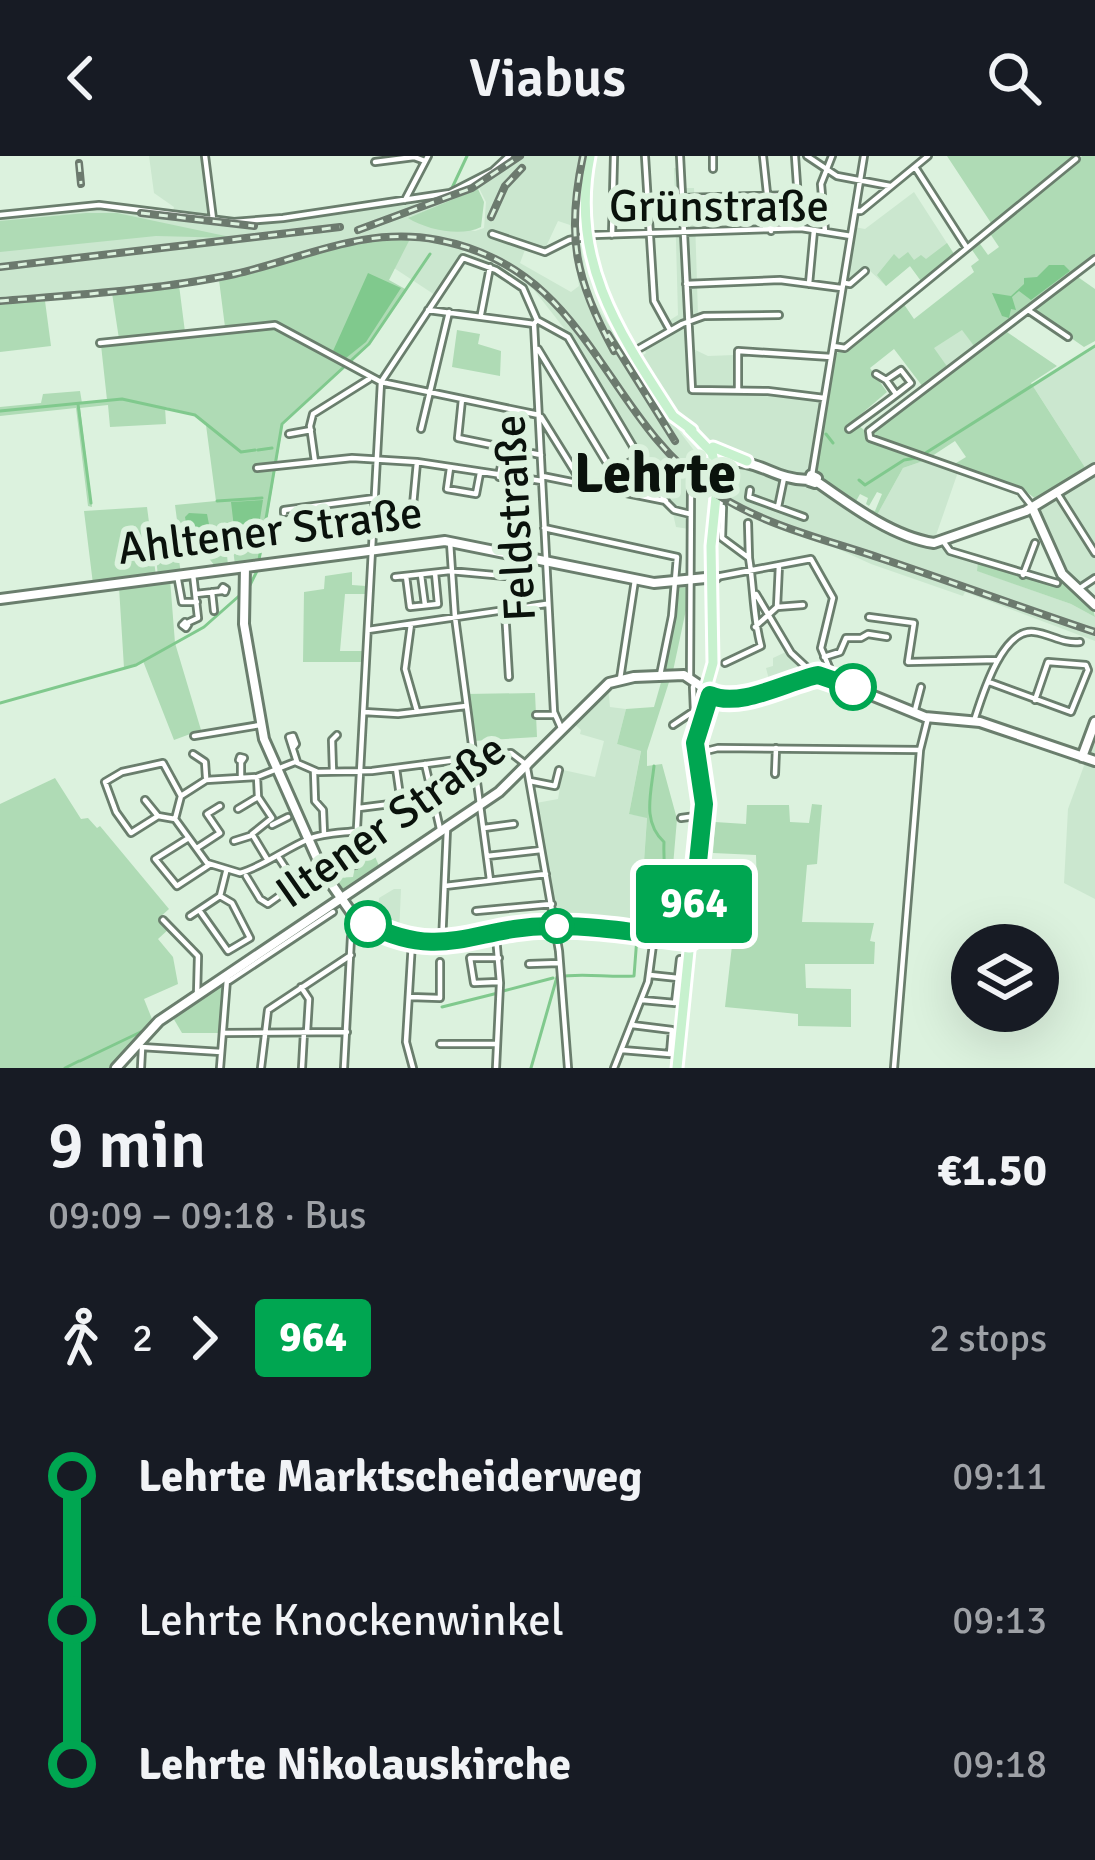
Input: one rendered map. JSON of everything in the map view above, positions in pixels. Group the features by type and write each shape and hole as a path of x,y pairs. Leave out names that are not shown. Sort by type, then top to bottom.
{"main road":[{"path":"590,156 586,236 599,289 675,420 690,425 712,447 719,464 708,694"},
{"path":"690,425 719,464"},
{"path":"712,447 747,461"},
{"path":"677,1068 703,814 704,790 693,724 708,694 718,645 714,578"},
{"path":"694,682 706,682 711,673"}],"street":[{"path":"205,156 213,219"},
{"path":"0,215 99,205 263,220 461,189 509,156"},
{"path":"612,235 614,156"},
{"path":"645,156 654,301 670,330"},
{"path":"680,156 692,390 824,398"},
{"path":"713,156 713,169"},
{"path":"763,156 771,231"},
{"path":"795,156 800,228"},
{"path":"807,156 837,176 891,186"},
{"path":"825,232 821,190 832,156"},
{"path":"812,479 864,156"},
{"path":"856,212 926,157"},
{"path":"375,162 426,159 405,200"},
{"path":"833,346 845,348 1076,159"},
{"path":"915,167 967,248"},
{"path":"682,198 797,195"},
{"name":"Grünstraße","path":"492,235 545,252 586,236 800,228 851,236"},
{"path":"809,284 814,230"},
{"path":"338,863 343,868 355,866 381,382 463,258 524,288 536,322"},
{"path":"871,431 1095,259"},
{"path":"481,314 490,268"},
{"path":"686,284 780,280 843,286 865,271"},
{"path":"428,310 536,322 568,337 666,502 690,514"},
{"path":"1028,310 1068,337"},
{"path":"422,430 449,312"},
{"path":"633,352 704,316 779,315"},
{"name":"Feldstraße","path":"536,322 554,715 562,730"},
{"path":"100,343 275,325 381,382 539,415 582,483"},
{"path":"536,346 625,493"},
{"path":"738,390 738,351 831,357"},
{"path":"849,429 911,383 902,370 886,380"},
{"path":"876,374 896,394"},
{"path":"316,461 310,430 313,414 372,378"},
{"path":"462,399 458,437 541,455"},
{"path":"889,400 896,410"},
{"path":"866,417 871,431 1020,491 1058,568 1095,605"},
{"path":"289,434 310,430"},
{"path":"499,477 504,448"},
{"path":"613,472 640,457"},
{"path":"257,468 316,461 417,462 499,477 582,483 666,502"},
{"path":"719,464 747,461 784,478 812,479 920,541 943,541 1032,508 1095,469"},
{"path":"411,527 417,462"},
{"path":"450,467 446,487 476,494 480,473"},
{"path":"778,509 784,478"},
{"path":"673,725 693,724 696,707 689,583 691,487"},
{"path":"750,490 748,497 803,517"},
{"path":"1057,493 1095,554"},
{"path":"284,513 375,499"},
{"path":"723,507 722,538 748,558"},
{"path":"725,663 761,646 755,626 748,523"},
{"path":"544,527 677,556 660,675"},
{"path":"943,541 950,551 1057,584"},
{"path":"450,542 455,617 488,856 487,881"},
{"name":"Ahltener Straße","path":"0,599 450,542 635,580 689,583 714,578"},
{"path":"1023,574 1035,543"},
{"path":"714,578 811,560 833,604 824,633 824,656 834,679"},
{"path":"777,608 779,564"},
{"path":"244,567 244,624 260,725 274,769 341,900 362,920 412,942 442,943 555,926 690,939"},
{"path":"406,576 410,607 439,604 435,572"},
{"path":"395,578 435,572 505,576"},
{"path":"187,623 198,618 194,574"},
{"path":"421,574 425,605"},
{"path":"1078,590 1095,578"},
{"path":"178,580 182,602 222,591"},
{"path":"635,580 620,679 660,675 694,682 720,700 776,692 810,676 834,679 914,714 977,721 1095,760"},
{"path":"212,592 214,611"},
{"path":"755,593 810,676"},
{"path":"368,630 549,604"},
{"path":"755,626 777,608 803,605"},
{"path":"505,610 509,677"},
{"path":"869,617 914,623 908,662 998,660"},
{"path":"410,624 405,668 417,712"},
{"path":"977,721 1008,644 1030,631 1065,643 1080,642"},
{"path":"824,656 840,652 846,638 887,637"},
{"path":"989,682 1035,700 1071,712 1086,665 1048,662 1035,700"},
{"name":"Iltener Straße","path":"227,979 481,806 527,767 603,687 620,679"},
{"path":"914,714 922,686"},
{"path":"364,712 466,706"},
{"path":"536,715 554,715"},
{"path":"894,1068 920,750 928,718"},
{"path":"1082,757 1095,722"},
{"path":"194,736 260,725"},
{"path":"333,771 332,740 337,735"},
{"path":"1086,746 1095,760"},
{"path":"293,748 297,762"},
{"path":"696,752 715,748 920,750"},
{"path":"775,774 776,748"},
{"path":"357,831 307,839 244,873 209,865 175,819 181,796 206,780 257,776 297,762 314,771 360,771 511,753 527,767 530,781 560,963 568,1068"},
{"path":"193,754 205,762 206,780"},
{"path":"241,761 241,777"},
{"path":"158,816 131,833 116,812 105,782 122,772 163,763 181,796"},
{"path":"425,764 444,831 442,943"},
{"path":"396,768 401,802"},
{"path":"530,781 555,786 559,770"},
{"path":"314,771 324,836"},
{"path":"234,841 272,818 258,796 257,776"},
{"path":"244,805 258,796"},
{"path":"145,800 158,816 175,819"},
{"path":"358,808 414,801"},
{"path":"197,848 220,833 207,814 220,806"},
{"path":"681,818 703,814"},
{"path":"270,823 288,817"},
{"path":"484,828 514,824"},
{"path":"252,834 267,859"},
{"path":"155,859 187,839"},
{"path":"488,856 542,850"},
{"path":"146,859 153,855 178,890 209,865"},
{"path":"244,873 268,904 296,884 279,857"},
{"path":"190,916 220,896 227,871"},
{"path":"445,886 546,874"},
{"path":"199,910 228,951 250,938 232,903 220,896"},
{"path":"476,911 551,904"},
{"name":"Iltener Straße","path":"116,1068 159,1022 333,912"},
{"path":"163,920 198,956 197,995"},
{"path":"344,1068 351,937 362,920"},
{"path":"496,934 500,982 496,1068"},
{"path":"614,1068 650,975 654,935"},
{"path":"408,1067 412,942"},
{"path":"260,1068 268,1010 351,955"},
{"path":"499,958 472,958 470,966 474,983 500,982"},
{"path":"642,1000 675,1003 680,959"},
{"path":"409,998 440,998 440,962"},
{"path":"529,964 560,963"},
{"path":"650,975 678,977"},
{"path":"350,977 362,978"},
{"path":"220,1068 227,979"},
{"path":"301,987 309,999 302,1068"},
{"path":"622,1050 670,1054 672,1030 632,1025"},
{"path":"223,1034 346,1032"},
{"path":"440,1045 497,1044"},
{"path":"141,1068 140,1045 221,1052"}],"shaded area":[{"path":"149,156 207,156 212,218 235,223 418,204 475,183 515,156 588,156 579,235 589,294 666,414 706,466 724,482 728,468 736,464 787,482 817,486 905,536 922,544 941,545 978,562 978,571 1095,617 1095,641 789,533 694,484 689,529 676,527 668,492 567,332 534,290 478,253 463,251 435,295 394,268 409,240 377,239 346,242 212,282 0,304 0,217 90,208 172,216 174,207 154,193","holes":["479,188 486,202 484,228 475,231 410,217","558,221 570,225 579,286 571,292 520,263 526,247 486,230 544,251"]},
{"path":"947,156 1078,156 993,226"},
{"path":"1082,156 1095,156 1095,259 1075,275 1095,289 1095,341 1084,347 1031,310 1004,330 1057,366 1031,383 1086,469 1037,500 1024,490 953,465 966,457 955,441 903,468 877,515 863,507 875,511 882,494 877,492 869,506 868,498 860,494 855,503 825,486 813,473 831,358 901,300 914,319 974,272 971,266 979,260 970,247 978,241 988,255 999,247 989,232","holes":["962,330 977,350 991,342 951,372 934,348","894,349 926,391 869,434 853,421 887,392 870,368"]},
{"path":"674,168 680,168 681,188 694,188 698,315 673,325 670,320 678,315"},
{"path":"478,189 484,202 481,227 444,231 408,218"},
{"path":"914,192 954,254 921,281 910,266 886,286 868,269 849,279 854,227 865,229"},
{"path":"117,213 235,238 156,236 0,252 0,221"},
{"path":"410,239 389,280 407,290 369,345 349,363 275,322 225,327 219,280 346,242"},
{"path":"947,243 954,254 921,281 910,266 886,286 877,275 894,254 899,259 908,252 914,260 921,255 926,259"},
{"path":"1049,265 1064,265 1070,271 1031,300 1019,291 1012,297 1016,310 1011,309 1009,318 1002,316 992,293 1011,296 1024,278 1037,277"},
{"path":"368,273 401,288 366,342 346,358 333,351"},
{"path":"179,285 185,332 119,339 112,293"},
{"path":"45,301 51,346 0,352 0,304"},
{"path":"687,324 689,347 708,356 735,355 737,389 825,399 813,473 807,479 728,457 680,423 641,357 644,348"},
{"path":"274,326 346,366 283,424 260,562 235,565 231,533 225,533 228,566 215,566 207,556 179,560 181,574 158,577 155,546 180,543 175,505 216,501 206,425 197,415 165,407 166,424 110,427 108,405 80,408 92,507 88,506 76,408 0,416 0,407 41,403 43,394 80,391 82,403 107,400 101,345"},
{"path":"962,329 977,350 948,371 933,348"},
{"path":"457,330 480,334 478,344 501,351 500,376 452,367"},
{"path":"1095,348 1095,464 1086,469 1033,386"},
{"path":"926,460 958,472 934,541 877,515 903,468"},
{"path":"1095,473 1095,581 1081,589 1062,571 1039,511"},
{"path":"263,500 255,551 237,553 231,502"},
{"path":"147,507 156,576 93,584 84,511"},
{"path":"207,514 214,550 208,542 199,546 189,540 185,517"},
{"path":"978,562 1057,587 1059,580 1049,582 1059,575 1093,608 1095,617 977,571"},
{"path":"352,572 352,585 366,586 366,594 345,594 340,651 363,651 362,662 303,662 304,592 324,589 325,576"},
{"path":"170,579 175,643 201,730 174,740 143,661 124,668 119,587"},
{"path":"686,587 687,605 673,671 662,671 678,588"},
{"path":"788,651 803,673 794,681 771,687 766,668 773,666 773,658"},
{"path":"662,679 670,679 647,751 647,766 662,764 677,819 667,936 633,932 635,906 642,891 647,818 629,814 641,751 617,744 626,709 654,707"},
{"path":"608,685 610,707 626,709 617,744 641,750 629,814 647,817 642,891 633,932 557,920 536,803 558,799 563,770 595,777 604,741 580,734 572,722"},
{"path":"535,693 537,737 473,741 466,694"},
{"path":"1095,718 1095,899 1064,883 1068,809"},
{"path":"55,778 81,819 100,826 169,909 159,918 171,927 158,939 173,957 178,984 144,999 154,1024 114,1068 0,1068 0,804"},
{"path":"812,804 822,805 817,864 807,865 802,922 874,923 870,941 875,942 874,964 805,964 806,988 851,989 851,1027 798,1026 798,1014 725,1007 738,893 757,892 756,855 713,853 715,822 746,824 747,805 789,805 790,822 809,823"},
{"path":"358,852 373,852 380,868 341,891 334,878 353,877"},
{"path":"401,889 399,935 377,925 379,898"},
{"path":"220,984 226,987 220,1033 182,1033 172,1016"}],"waterway":[{"path":"452,188 467,156"},
{"path":"259,560 282,424 369,344 430,254"},
{"path":"924,454 1095,346"},
{"path":"0,411 122,399 195,415 241,452 255,450"},
{"path":"78,404 91,503"},
{"path":"826,434 833,443"},
{"path":"258,450 272,448"},
{"path":"859,480 865,485 904,460 916,458"},
{"path":"217,501 262,498"},
{"path":"250,585 258,569"},
{"path":"0,703 136,665 204,627 239,596"},
{"path":"638,930 659,904 665,888 664,842 650,817 654,766"},
{"path":"531,1068 557,977 634,976 637,937"},
{"path":"503,991 553,978"},
{"path":"442,1007 498,993"},
{"path":"80,1061 149,1028"},
{"path":"65,1068 79,1061"}],"railway":[{"path":"358,230 472,188 520,156"},
{"path":"583,156 575,210 578,257 590,302 614,351"},
{"path":"79,163 81,184"},
{"path":"491,217 505,186 522,168"},
{"path":"141,213 254,226"},
{"path":"0,267 340,227"},
{"path":"0,301 207,280 360,240 438,240 489,256 530,281 563,312 675,459 731,503 794,530 1095,632"},
{"path":"608,334 675,441"}],"bus line":[{"name":"964","path":"368,924 424,944 550,926 690,939 704,804 695,743 710,695 720,700 776,692 818,675 853,687"}],"district":[{"name":"Lehrte","path":"655,473"}]}
